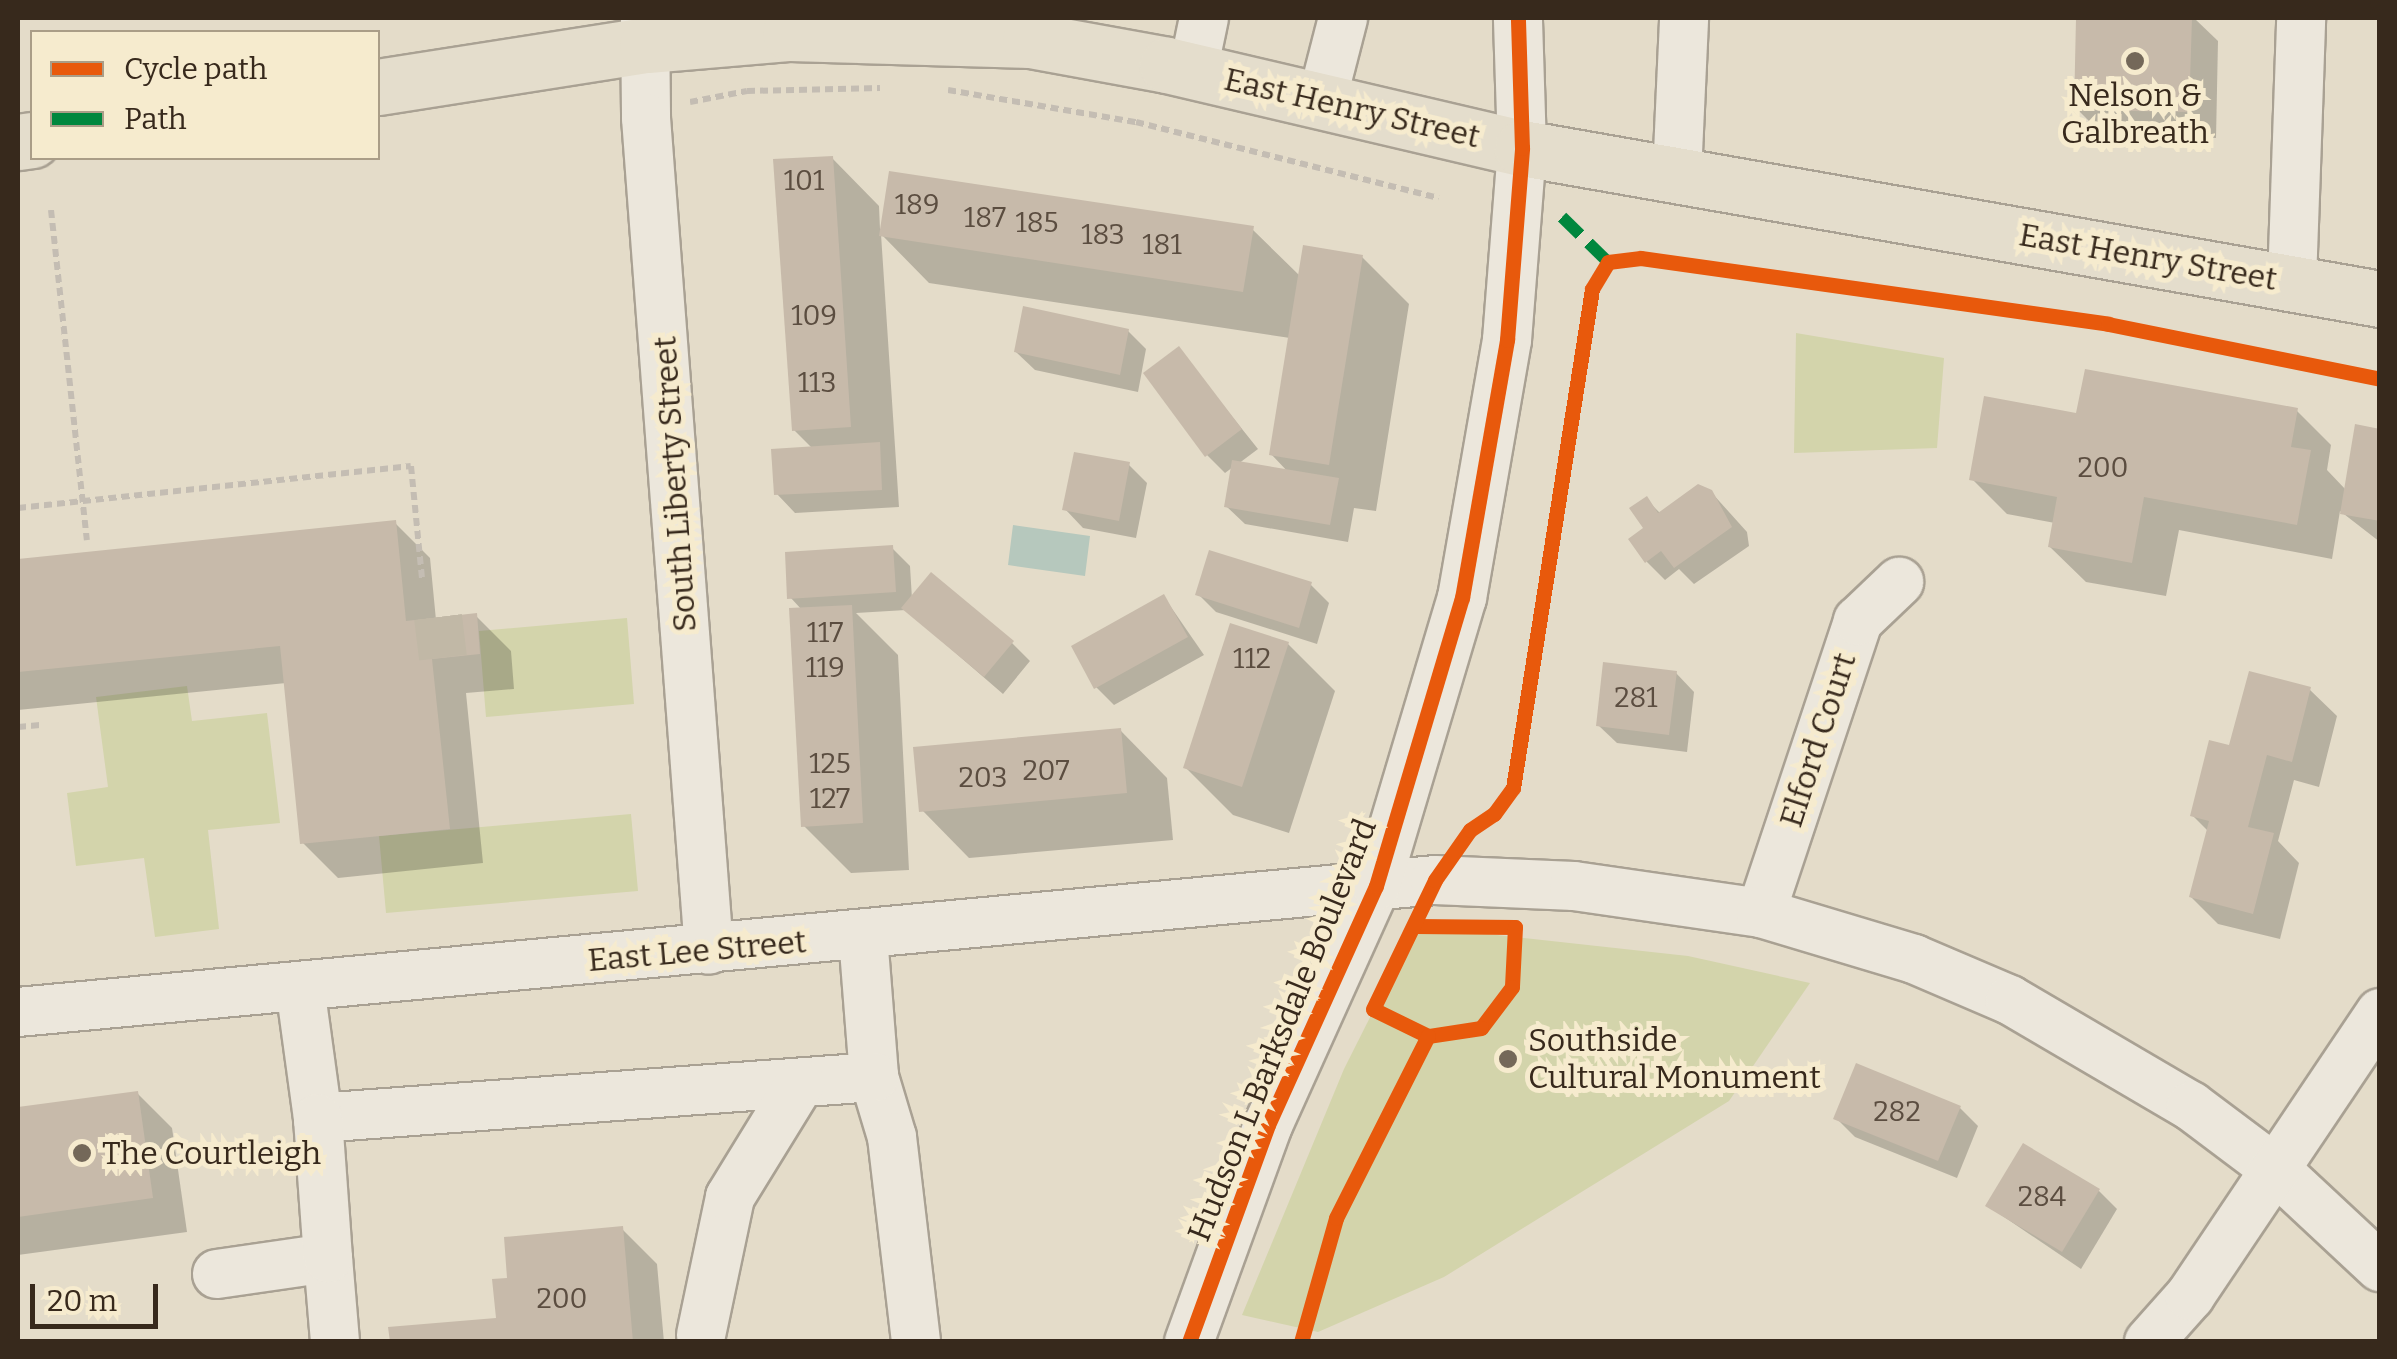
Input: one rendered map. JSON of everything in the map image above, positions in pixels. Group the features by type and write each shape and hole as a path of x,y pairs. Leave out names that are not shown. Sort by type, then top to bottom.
{"main road":[{"name":"East Henry Street","path":"380,86 646,31 1059,32 1192,71 1522,148 2380,299"}],"street":[{"path":"1192,71 1204,18"},
{"path":"1322,100 1342,18"},
{"name":"Hudson L Barksdale Boulevard","path":"1189,1342 1268,1126 1376,886 1434,702 1490,464 1522,148 1518,18"},
{"path":"1676,175 1684,18"},
{"path":"2292,282 2301,18"},
{"name":"South Liberty Street","path":"646,31 646,118 709,950"},
{"name":"Elford Court","path":"1761,913 1858,621 1899,582"},
{"name":"East Lee Street","path":"18,1012 1435,880 1574,886 1761,913 1914,959 2010,1000 2175,1095 2275,1169 2380,1268"},
{"path":"863,936 874,1077 892,1136 916,1342"},
{"path":"300,987 318,1118 335,1342"},
{"path":"2149,1342 2190,1296 2380,1013"},
{"path":"318,1118 874,1077"},
{"path":"701,1335 730,1197 800,1082"},
{"path":"218,1274 328,1258"}],"path":[{"path":"931,87 1136,122 1439,198"},
{"path":"681,107 704,95 894,88"},
{"path":"51,210 87,540"},
{"path":"18,508 411,466 422,579"},
{"path":"18,727 43,724"}],"green space":[{"path":"1796,333 1944,358 1937,448 1794,453"},
{"path":"627,618 634,704 486,717 479,631"},
{"path":"187,686 192,721 267,713 280,823 208,830 219,929 155,937 144,858 76,866 67,793 108,787 96,697"},
{"path":"631,814 638,891 386,913 379,836"},
{"path":"1416,926 1688,956 1810,983 1729,1101 1444,1277 1318,1332 1242,1315 1344,1069"}],"shaded area":[{"path":"1013,525 1090,536 1085,576 1008,565"}],"building":[{"path":"2076,18 2192,18 2189,112 2074,110"},
{"path":"833,156 851,427 792,431 773,159"},
{"path":"889,171 1254,226 1243,292 879,236"},
{"path":"1303,245 1363,255 1329,465 1269,455"},
{"path":"1023,306 1129,329 1120,375 1014,352"},
{"path":"1179,346 1242,429 1205,457 1143,373"},
{"path":"2085,369 2298,408 2291,447 2311,450 2297,525 2144,497 2132,563 2048,547 2057,497 1969,480 1984,396 2076,413"},
{"path":"2355,424 2380,429 2380,521 2340,514"},
{"path":"880,442 882,490 774,495 771,449"},
{"path":"1074,452 1130,462 1119,521 1062,510"},
{"path":"1232,460 1339,478 1330,525 1224,507"},
{"path":"1698,484 1712,490 1732,527 1674,568 1661,551 1645,563 1628,539 1643,528 1629,508 1647,496 1658,513"},
{"path":"396,520 406,621 477,613 480,654 432,659 450,829 300,844 280,646 18,672 18,559"},
{"path":"893,545 896,592 787,599 785,552"},
{"path":"1209,550 1312,582 1299,628 1195,595"},
{"path":"931,572 1014,641 984,677 901,608"},
{"path":"1164,594 1188,637 1094,689 1071,646"},
{"path":"852,605 863,823 801,827 789,608"},
{"path":"1230,623 1289,642 1242,787 1183,768"},
{"path":"1603,662 1677,671 1669,735 1596,726"},
{"path":"2249,671 2311,687 2292,762 2267,755 2248,827 2274,833 2253,914 2189,897 2209,821 2190,816 2209,740 2229,745"},
{"path":"1121,728 1127,793 919,812 913,747"},
{"path":"1856,1063 1961,1106 1938,1161 1833,1119"},
{"name":"The Courtleigh","path":"138,1091 153,1198 18,1217 18,1107"},
{"path":"2023,1143 2100,1189 2062,1252 1985,1206"},
{"path":"623,1226 633,1342 390,1342 388,1327 496,1318 492,1279 507,1278 504,1237"}],"tunnel":[{"path":"438,617 443,658"}],"marked path":[{"path":"1562,217 1608,262"}],"cycle path":[{"path":"1189,1342 1268,1125 1376,886 1462,598 1507,340 1522,148 1518,18"},
{"path":"1608,262 1641,258 2108,324 2380,379"},
{"path":"1416,926 1515,927 1512,987 1481,1028 1428,1036 1373,1009 1435,880 1470,830 1494,814 1513,788 1592,289 1608,262"},
{"path":"1301,1342 1336,1218 1428,1036"}],"place":[{"name":"Nelson & Galbreath","path":"2135,61"},
{"name":"Southside Cultural Monument","path":"1508,1059"},
{"name":"The Courtleigh","path":"82,1153"}]}
